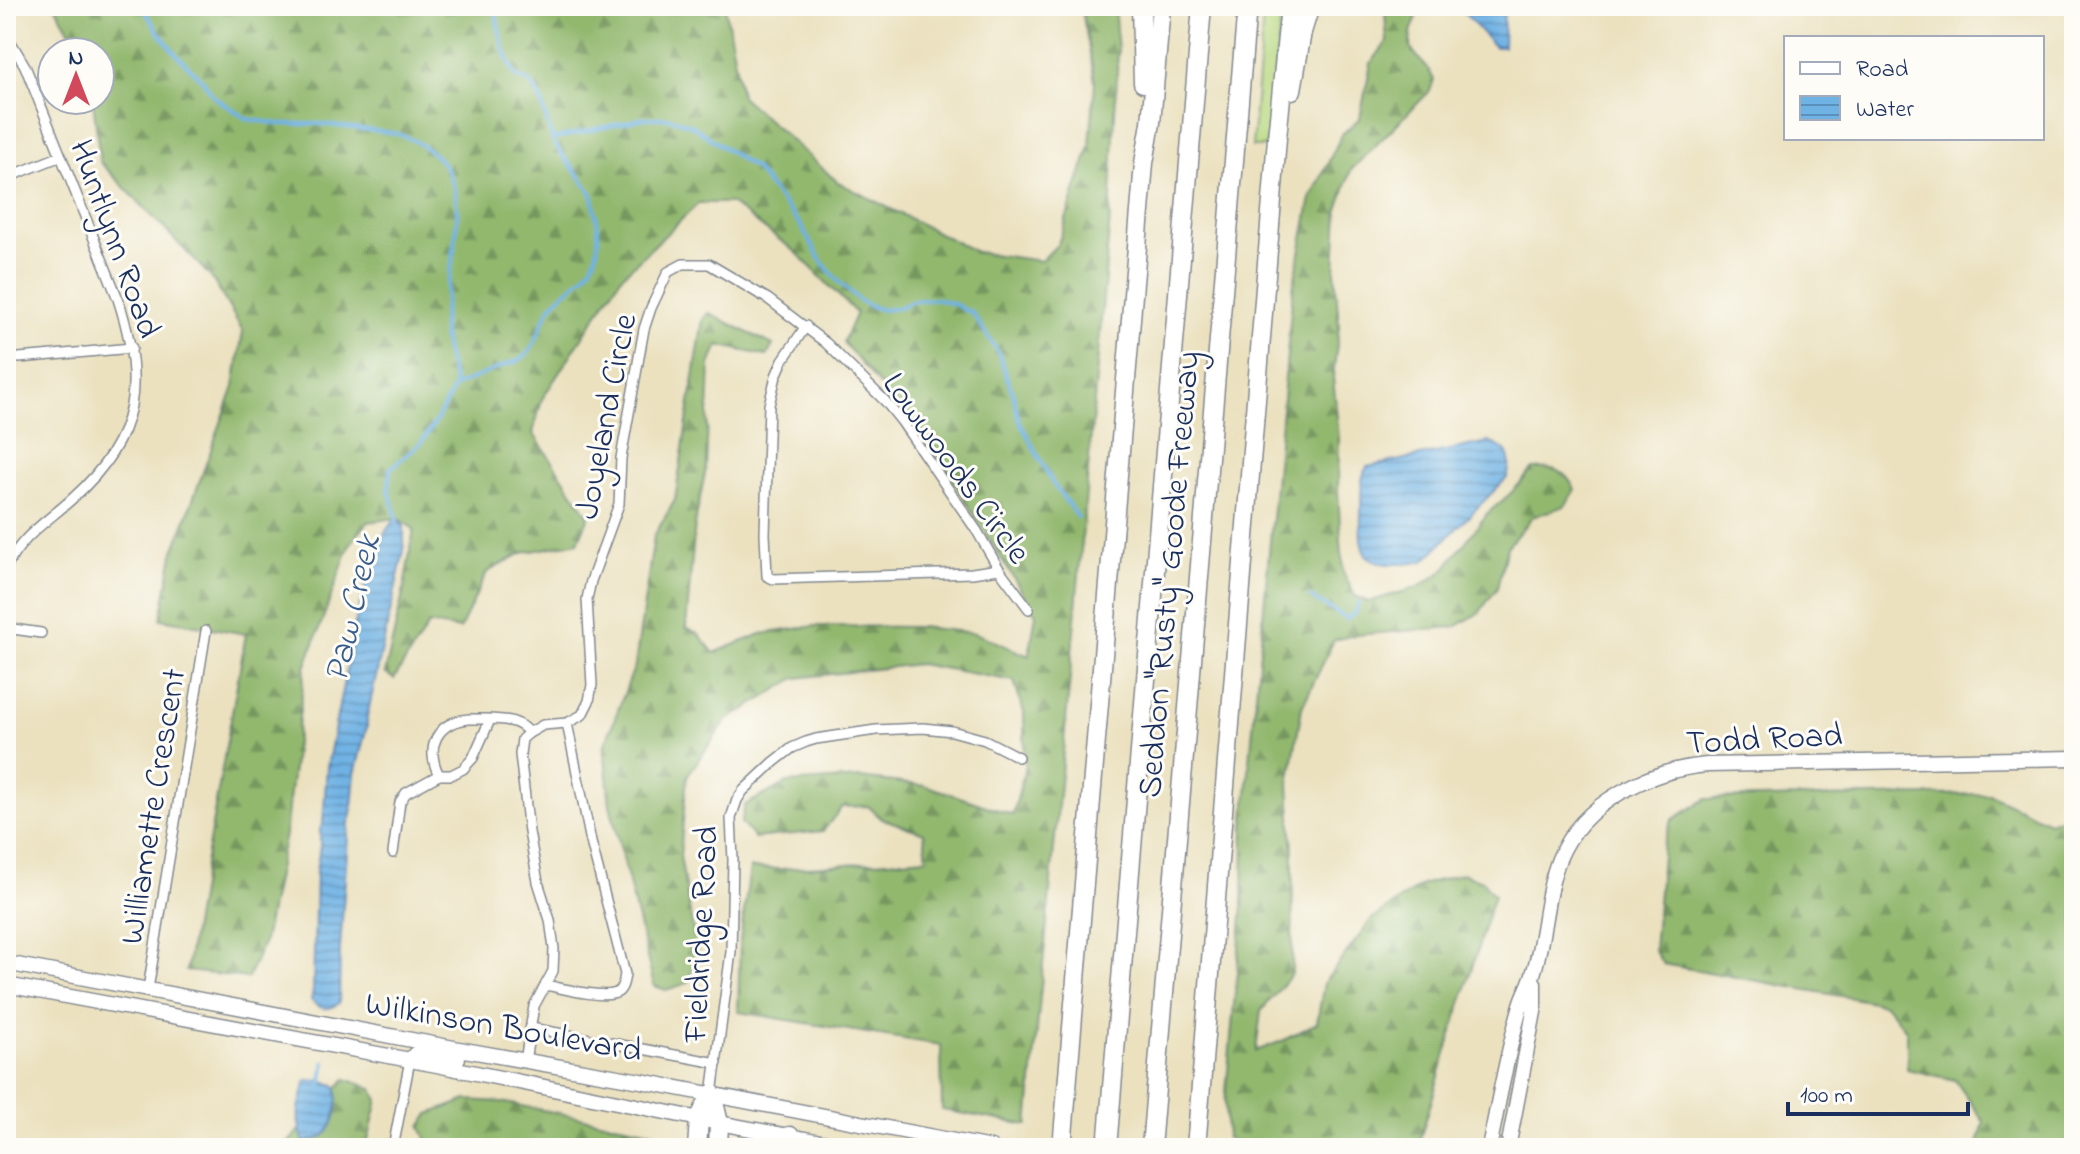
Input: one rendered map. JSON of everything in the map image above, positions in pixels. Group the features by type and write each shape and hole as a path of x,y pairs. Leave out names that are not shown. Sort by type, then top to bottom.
{"highway":[{"path":"1141,6 1144,163"},
{"path":"1062,1148 1144,163 1151,123 1161,6"},
{"name":"Seddon \"Rusty\" Goode Freeway","path":"1108,1139 1202,6"},
{"name":"Seddon \"Rusty\" Goode Freeway","path":"1151,1144 1247,6"},
{"path":"1196,1148 1290,6"},
{"path":"1277,138 1284,128 1302,32 1310,6"},
{"path":"697,1148 699,1119 712,1094"},
{"path":"712,1094 719,1123 718,1148"},
{"path":"749,1148 790,1136"}],"main road":[{"name":"Todd Road","path":"1489,1148 1521,1004 1534,971 1560,858 1581,825 1606,803 1656,775 1707,765 2074,758"},
{"name":"Wilkinson Boulevard","path":"6,963 991,1148"},
{"name":"Todd Road","path":"1508,1148 1534,1012 1534,971"},
{"path":"70,997 74,976"},
{"name":"Wilkinson Boulevard","path":"6,985 410,1060 853,1148"},
{"path":"410,1060 415,1054 423,1052 564,1077 641,1081"}],"street":[{"name":"Huntlynn Road","path":"6,34 25,66 118,299 132,348 134,379 130,411 111,455 92,480 23,541 6,568"},
{"path":"6,178 61,156"},
{"name":"Joyeland Circle","path":"567,723 582,715 589,701 592,685 587,599 619,504 621,458 644,329 668,272 683,264 709,264 806,326"},
{"path":"806,326 783,360 769,405 765,534 767,576 773,579 972,573 999,569"},
{"name":"Lowwoods Circle","path":"806,326 885,401 902,422 1029,609"},
{"path":"19,358 132,348"},
{"path":"6,628 41,633"},
{"name":"Williamette Crescent","path":"148,989 206,631"},
{"path":"439,775 432,749 437,737 449,725 466,719 509,720 522,724 529,733"},
{"path":"393,853 400,802 406,793 439,775 451,775 463,769 473,758 490,720"},
{"path":"525,1061 534,1006 553,971 554,949 529,832 520,754 522,739 529,733 543,725 567,723 591,842 625,974 623,985 617,993 606,995 546,985"},
{"name":"Fieldridge Road","path":"712,1094 732,938 731,818 743,791 792,748 816,739 876,730 923,728 952,731 985,740 1018,757"},
{"path":"531,1028 717,1063"},
{"path":"393,1148 410,1060"}],"green space":[{"path":"55,6 725,6 741,96 839,183 976,252 1041,261 1058,244 1090,146 1095,81 1081,6 1114,6 1118,51 1110,218 1028,1125 942,1110 941,1045 738,1012 740,941 750,868 781,869 927,858 924,833 881,818 868,806 842,807 823,831 754,838 741,823 745,805 787,783 860,778 927,786 1013,815 1025,768 1024,713 1014,681 919,664 796,678 726,721 687,776 680,856 697,954 688,983 666,990 654,986 610,805 604,747 635,665 654,536 675,500 703,319 709,313 773,345 767,356 718,345 710,365 706,468 695,523 686,628 699,634 714,653 761,634 815,626 920,627 975,633 1029,656 1036,614 930,444 843,342 856,313 796,252 730,203 699,203 622,276 542,399 533,433 589,516 578,542 522,553 487,572 460,629 429,624 394,679 385,673 414,529 397,518 368,522 350,544 305,668 285,834 264,941 248,978 186,971 246,634 161,619 173,554 234,387 243,331 211,277 100,162 95,116 116,116 116,36 73,36"},
{"path":"1264,6 1282,6 1266,147 1252,147"},
{"path":"1388,6 1421,6 1411,32 1410,48 1434,80 1430,91 1351,170 1338,210 1335,271 1339,327 1333,377 1339,438 1338,492 1343,572 1355,596 1368,602 1419,587 1443,571 1488,513 1533,469 1558,471 1575,490 1565,506 1532,517 1507,547 1497,588 1479,613 1455,627 1354,635 1334,640 1302,707 1289,784 1293,852 1292,974 1261,1011 1256,1051 1317,1023 1324,983 1372,919 1422,885 1463,873 1482,881 1494,895 1420,1139 1410,1148 1258,1147 1227,1139 1225,1103 1243,905 1244,826 1293,289 1311,198 1342,134 1360,118 1371,63 1387,42 1385,12"},
{"path":"1989,794 2049,822 2074,813 2074,1148 1977,1148 1984,1122 1955,1080 1907,1069 1907,1031 1885,1004 1663,964 1654,950 1663,844 1672,820 1706,799"},
{"path":"346,1079 372,1088 378,1100 366,1148 284,1148 327,1098"},
{"path":"467,1100 501,1102 651,1131 674,1148 445,1148 428,1143 421,1127 429,1114"}],"water":[{"path":"1461,6 1504,6 1503,47 1495,47"},
{"path":"1488,442 1501,447 1508,454 1510,464 1507,478 1424,561 1381,563 1366,555 1361,531 1362,482 1367,467"},
{"path":"397,518 404,526 404,550 355,774 349,822 339,1003 324,1008 311,1000 316,872 327,767 353,631 365,587 383,537"},
{"path":"307,1080 335,1085 337,1105 332,1126 324,1136 304,1142 299,1111"}],"waterway":[{"path":"142,6 157,30 214,97 247,119 394,133 417,142 437,157 449,175 456,195 455,240 443,331 455,386"},
{"name":"Paw Creek","path":"396,522 389,491 390,469 421,443 455,386 525,356 535,342 550,308 587,272 596,253 598,231 593,197 554,142 536,90 528,81 515,76 502,42 495,6"},
{"path":"552,139 645,118 669,118 691,125 755,169 800,224 821,261 860,301 883,310 914,301 936,299 971,311 998,352 1019,420 1053,484 1078,517"},
{"path":"1311,597 1347,619 1359,603"},
{"name":"Paw Creek","path":"321,1085 325,1062"}]}
